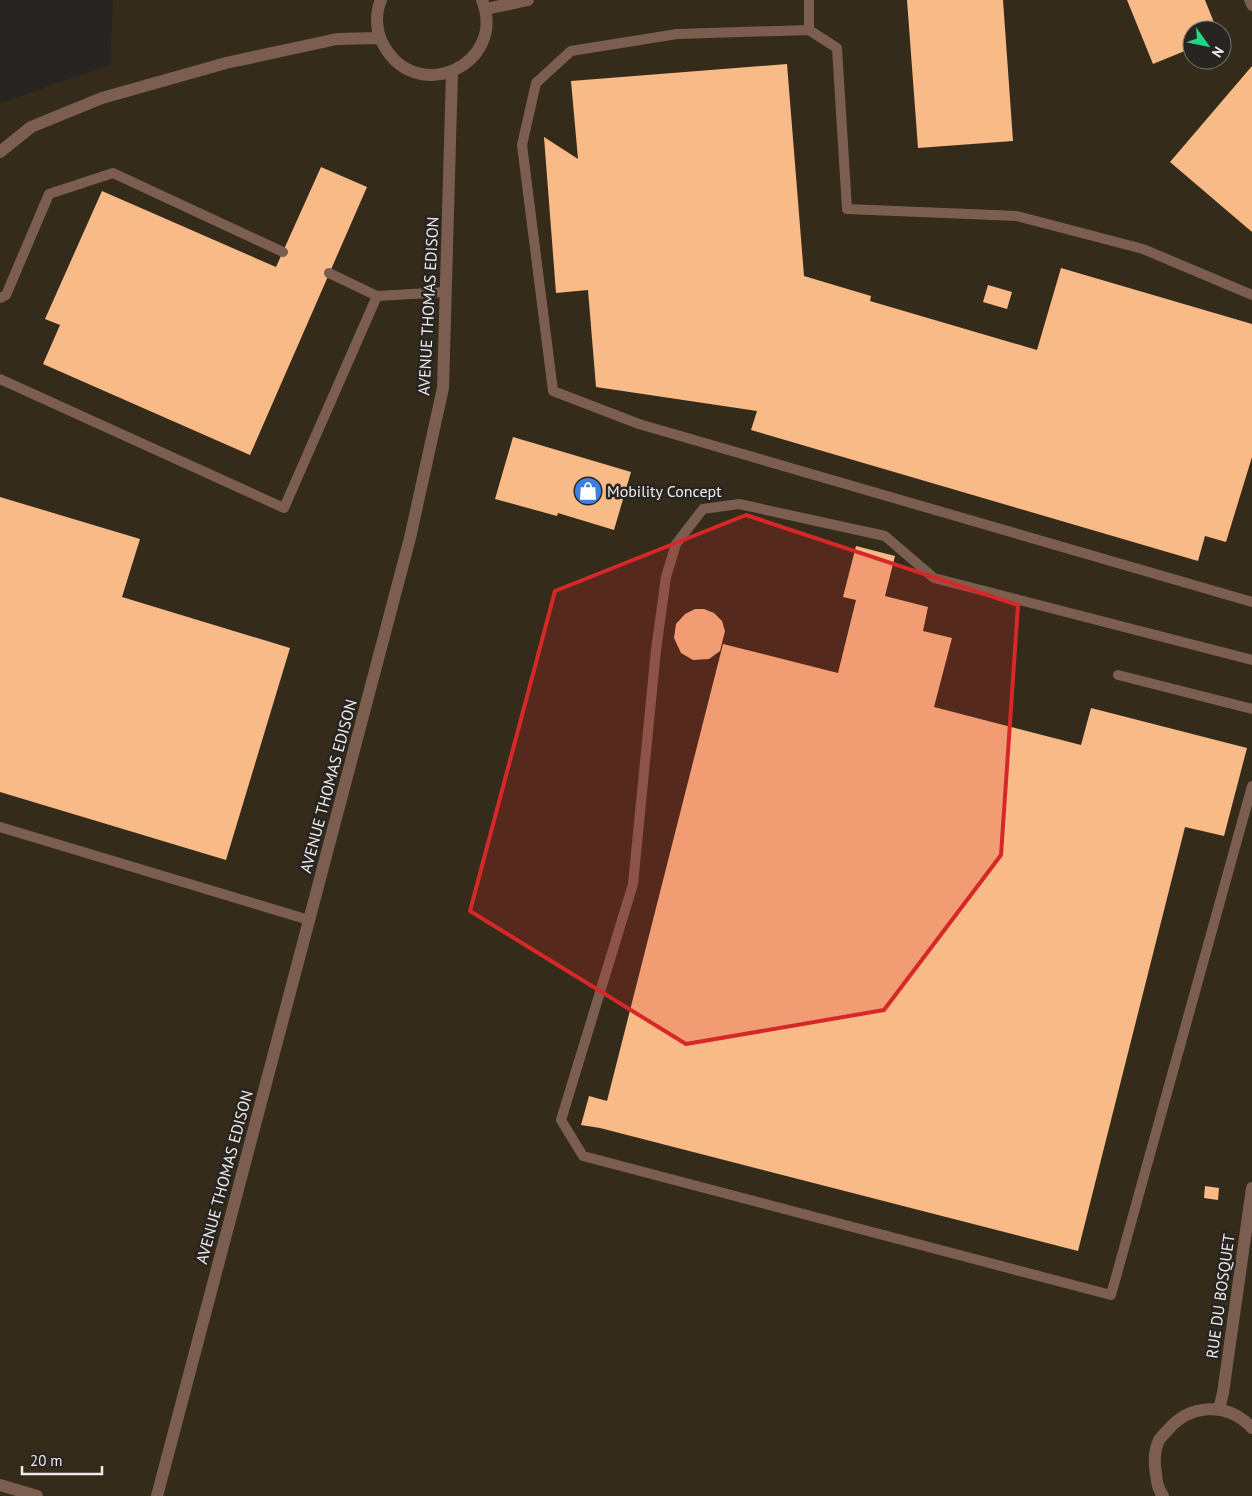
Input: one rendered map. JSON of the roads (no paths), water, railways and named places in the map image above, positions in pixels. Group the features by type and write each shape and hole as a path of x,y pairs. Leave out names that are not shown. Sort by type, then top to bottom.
{"street":[{"path":"382,0 377,22 380,38 388,55 403,68 427,76 452,72 468,62 480,47 486,29 484,5 528,0"},
{"path":"0,152 31,127 102,98 245,59 337,40 380,38"},
{"name":"AVENUE THOMAS EDISON","path":"157,1496 410,538 443,388 452,72"},
{"name":"RUE DU BOSQUET","path":"1219,1409 1223,1393 1252,1188"},
{"path":"1163,1496 1158,1489 1153,1461 1159,1440 1175,1421 1197,1410 1219,1409 1238,1416 1252,1428"},
{"path":"0,1485 37,1496"}],"lane":[{"path":"809,0 809,30"},
{"path":"1249,0 1252,6"},
{"path":"1252,295 1143,249 1017,216 847,209 837,48 809,30 677,34 571,51 536,83 522,145 553,391 639,424 1252,602"},
{"path":"0,298 6,295 49,194 113,174 283,252"},
{"path":"329,273 377,296 446,292"},
{"path":"0,379 284,508 377,296"},
{"path":"1252,660 934,578 885,536 739,504 703,509 676,544 666,577 656,650 633,884 561,1120 583,1156 1111,1295 1252,786"},
{"path":"1118,675 1252,709"},
{"path":"0,827 309,920"}],"place":[{"name":"Mobility Concept","path":"588,491"}]}
